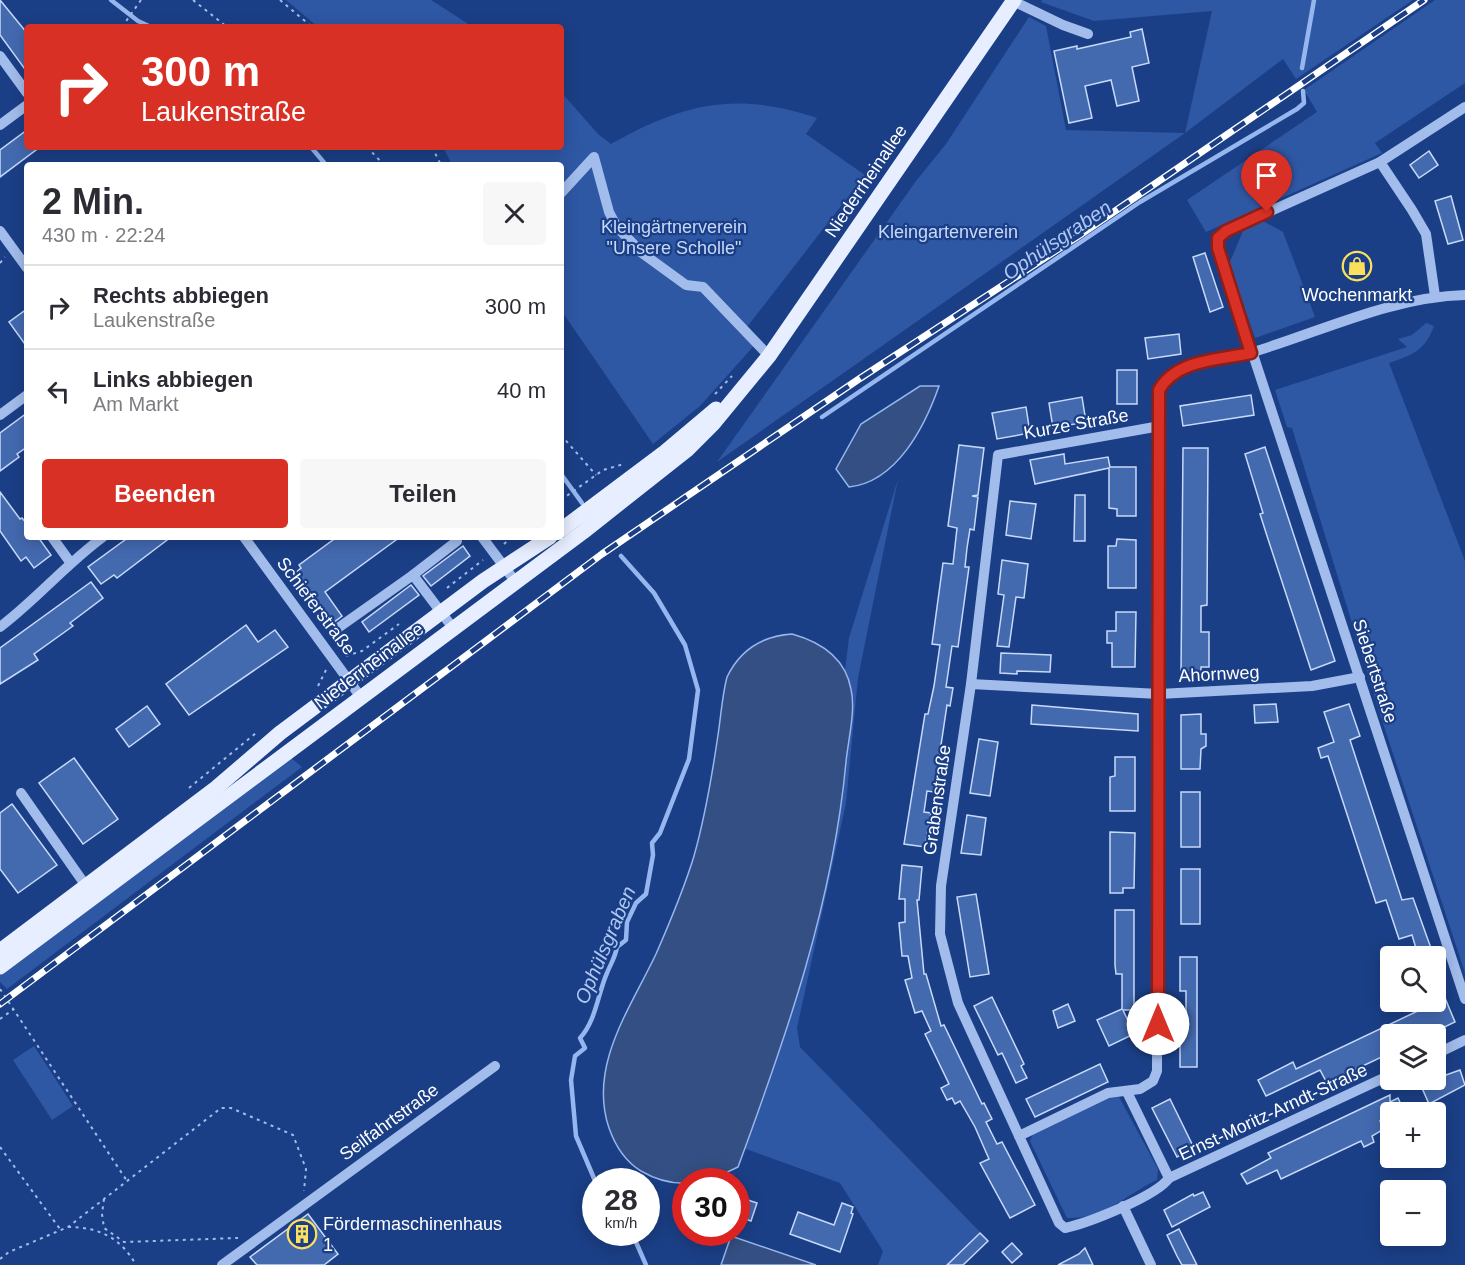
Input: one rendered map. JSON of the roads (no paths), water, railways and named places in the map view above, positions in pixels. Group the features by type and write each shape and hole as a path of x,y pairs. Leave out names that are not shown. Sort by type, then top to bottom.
{"main road":[{"name":"Niederrheinallee","path":"0,967 688,449 713,424 769,357 1013,0"},
{"name":"Niederrheinallee","path":"564,528 665,452 748,382"},
{"name":"Niederrheinallee","path":"0,951 216,788 280,733 442,612 546,540"}],"street":[{"path":"1013,0 1063,25 1089,33"},
{"path":"0,56 24,89"},
{"path":"0,125 24,107"},
{"path":"1436,296 1426,234 1380,162 1465,107"},
{"path":"564,190 594,157 609,212 618,227 642,253 686,285 703,287 769,357"},
{"name":"Siebertstraße","path":"1380,162 1226,231 1218,238 1218,248 1465,999"},
{"path":"0,231 24,264"},
{"path":"1018,1136 1108,1093 1140,1089 1153,1081 1157,1071 1159,390 1166,378 1179,368 1251,353 1420,298 1465,295"},
{"path":"0,415 24,397"},
{"name":"Kurze Straße","path":"998,455 1160,426"},
{"name":"Grabenstraße","path":"998,455 971,684 941,886 940,934 957,1003 1059,1223 1065,1228 1123,1206"},
{"path":"54,540 70,562"},
{"path":"0,627 27,606 70,562 99,540"},
{"name":"Schieferstraße","path":"246,540 360,696"},
{"path":"485,540 515,581"},
{"path":"338,628 457,541"},
{"path":"413,574 453,628"},
{"name":"Ahornweg","path":"971,684 1159,694 1312,686 1359,677"},
{"path":"21,793 86,886"},
{"path":"1446,1049 1465,1040"},
{"name":"Seilfahrtstraße","path":"222,1265 495,1066"},
{"name":"Ernst-Moritz-Arndt-Straße","path":"1123,1206 1164,1186 1169,1178 1380,1080"},
{"path":"1127,1092 1169,1178"},
{"path":"1123,1206 1151,1265"}],"waterway":[{"path":"111,0 144,24"},
{"name":"Ophülsgraben","path":"1302,68 1314,0"},
{"name":"Ophülsgraben","path":"822,417 1140,202 1297,109 1304,103 1303,91"},
{"path":"314,150 324,162"},
{"path":"564,478 582,503"},
{"name":"Ophülsgraben","path":"590,1168 576,1136 571,1080 575,1056 585,1048 580,1038 590,1023 617,947 626,940 627,922 636,903 646,894 653,855 652,843 660,833 689,759 698,690 685,645 654,593 621,556"},
{"name":"Ophülsgraben","path":"638,1246 646,1265"}],"railway":[{"path":"0,1004 602,554 859,379 1080,235 1424,0"}],"place":[{"name":"Wochenmarkt","path":"1357,266"},
{"name":"Fördermaschinenhaus 1","path":"302,1234"}],"park label":[{"name":"Kleingartenverein","path":"948,232"},
{"name":"Kleingärtnerverein \"Unsere Scholle\"","path":"674,237"}]}
